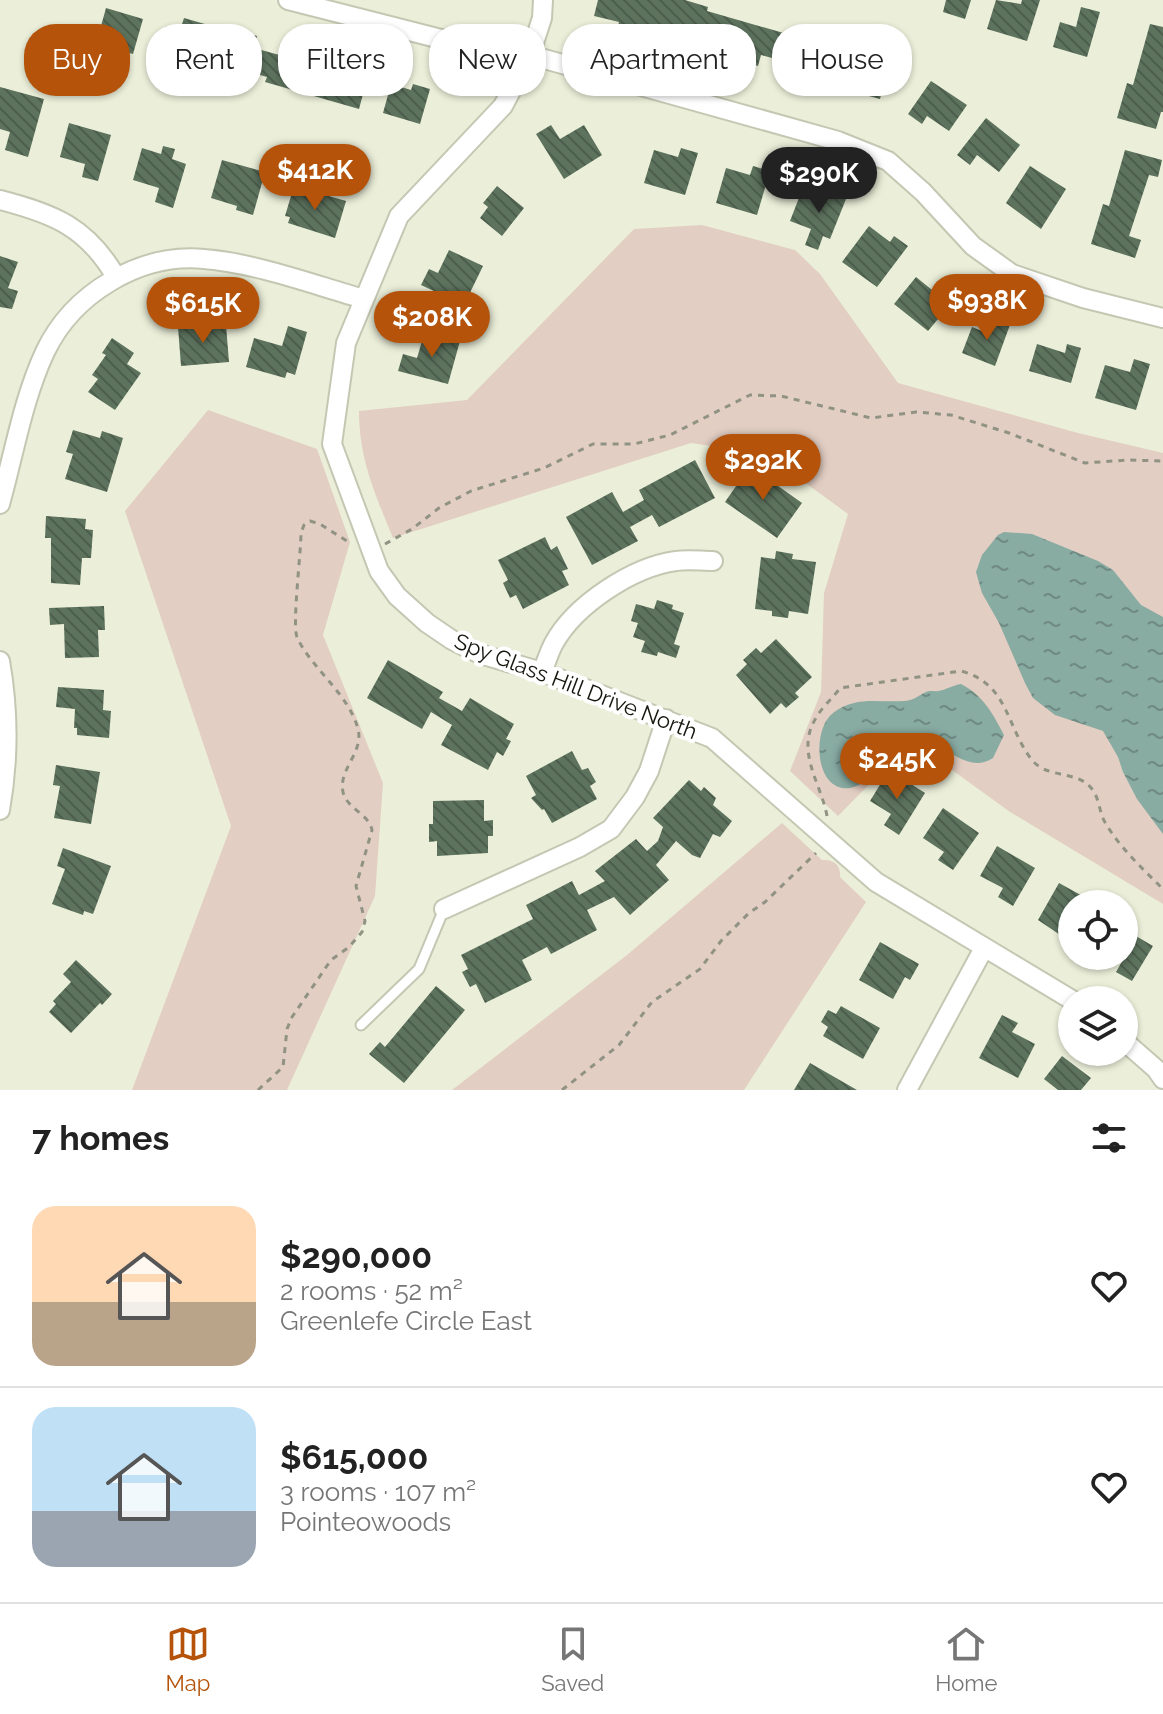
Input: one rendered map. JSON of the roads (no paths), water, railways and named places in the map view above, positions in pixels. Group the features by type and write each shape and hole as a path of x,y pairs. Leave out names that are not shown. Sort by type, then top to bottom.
{"street":[{"path":"288,0 429,36"},
{"name":"Spy Glass Hill Drive North","path":"540,24 543,0"},
{"path":"546,59 838,141 888,161 923,192 973,246 1012,274 1083,298 1163,318"},
{"name":"Spy Glass Hill Drive North","path":"508,96 503,106 399,216 346,343 332,444 379,571 397,596 452,640 480,654 542,672 712,738 876,882 1058,992"},
{"path":"0,200 46,213 77,230 103,255 116,277"},
{"path":"0,504 35,374 46,349 61,325 80,304 116,277 146,265 203,258 241,265 364,299"},
{"path":"542,672 554,643 581,609 601,594 635,574 675,561 713,561"},
{"path":"0,661 7,703 8,740 0,810"},
{"path":"444,909 580,847 611,829 635,797 649,771 666,719"},
{"path":"907,1090 984,948"},
{"path":"1138,1053 1163,1079"}],"lane":[{"path":"361,1025 419,969 444,909"}],"water":[{"path":"1004,532 1032,534 1098,561 1113,570 1141,605 1163,617 1163,834 1137,799 1103,731 1055,715 1033,698 1025,683 999,623 982,593 976,572 982,555"},
{"path":"961,684 981,699 1004,735 993,758 986,762 972,762 935,746 906,744 857,786 838,787 829,781 823,771 819,746 826,721 833,713 850,704 907,701 928,691"}]}
